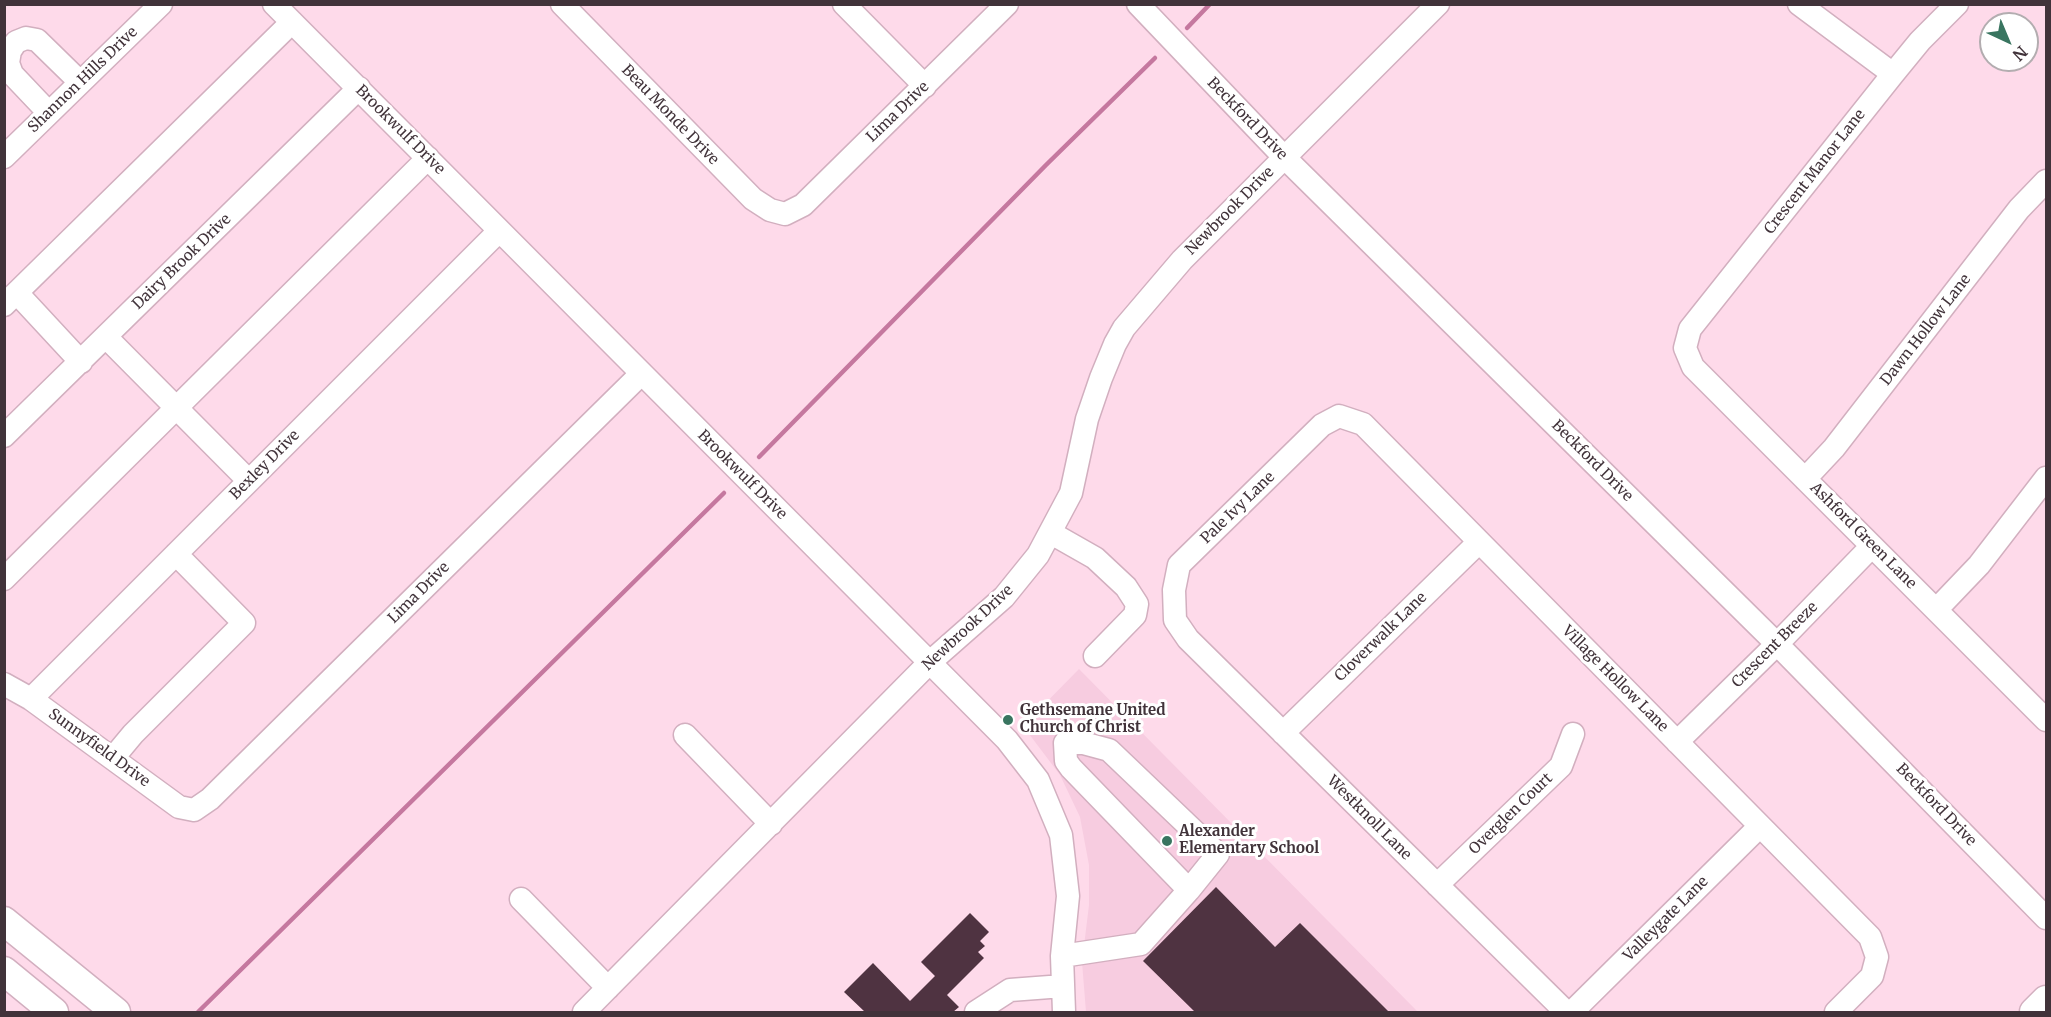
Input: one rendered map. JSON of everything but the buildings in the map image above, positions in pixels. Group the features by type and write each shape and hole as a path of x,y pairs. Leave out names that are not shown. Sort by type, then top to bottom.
{"main road":[{"path":"4,921 116,1012"},
{"path":"4,971 54,1012"},
{"path":"2034,1012 2046,1000"}],"street":[{"name":"Shannon Hills Drive","path":"4,157 161,4"},
{"name":"Brookwulf Drive","path":"274,4 1006,740 1038,780 1061,835 1068,896 1062,956 1064,1012"},
{"name":"Beau Monde Drive","path":"562,4 753,199 770,210 785,214"},
{"path":"844,4 925,86"},
{"name":"Lima Drive","path":"785,214 803,205 1007,4"},
{"name":"Beckford Drive","path":"1138,4 1284,157 1777,644 2046,918"},
{"name":"Newbrook Drive","path":"584,1012 929,663 1004,597 1027,570 1051,533 1071,493 1087,419 1111,352 1124,328 1182,260 1438,4"},
{"path":"1799,4 1893,74"},
{"name":"Crescent Manor Lane","path":"1685,348 1690,329 1920,41 1957,4"},
{"path":"81,362 11,299 292,22"},
{"path":"49,113 12,74 8,63 10,51 15,42 26,38 37,40 80,82"},
{"name":"Dairy Brook Drive","path":"4,436 359,88"},
{"path":"4,579 428,158"},
{"name":"Dawn Hollow Lane","path":"1805,479 1834,448 2019,209 2046,181"},
{"name":"Bexley Drive","path":"32,699 499,231"},
{"path":"106,337 249,481"},
{"name":"Ashford Green Lane","path":"1685,348 1693,367 2046,720"},
{"name":"Lima Drive","path":"194,810 210,799 641,374"},
{"name":"Village Hollow Lane","path":"1339,416 1363,424 1870,937 1877,957 1872,976 1836,1012"},
{"name":"Pale Ivy Lane","path":"1175,620 1174,590 1179,565 1322,425 1339,416"},
{"path":"1936,610 1979,565 2046,478"},
{"path":"1051,533 1095,558 1126,587 1137,604 1135,615 1095,656"},
{"name":"Cloverwalk Lane","path":"1283,733 1479,542"},
{"name":"Crescent Breeze","path":"1677,742 1872,546"},
{"path":"112,758 133,734 244,624 176,554"},
{"name":"Westknoll Lane","path":"1175,620 1188,639 1566,1012"},
{"name":"Sunnyfield Drive","path":"4,684 32,699 179,807 194,810"},
{"name":"Overglen Court","path":"1437,885 1561,766 1573,734"},
{"path":"685,735 771,824"},
{"path":"1062,956 1141,944 1189,890 1218,854 1109,750 1083,743 1065,743 1066,761 1071,768 1189,890"},
{"path":"1038,780 1066,761"},
{"name":"Valleygate Lane","path":"1572,1012 1760,826"},
{"path":"521,899 608,988"},
{"path":"976,1012 1010,990 1063,986"}],"shaded area":[{"name":"Alexander Elementary School","path":"1079,669 1418,1012 1086,1012 1082,962 1089,905 1089,865 1080,817 1060,775 1023,726"}],"waterway":[{"path":"1187,28 1210,4"},
{"path":"759,457 1046,165 1155,58"},
{"path":"198,1012 724,493"}],"place":[{"name":"Gethsemane United Church of Christ","path":"1008,720"},
{"name":"Alexander Elementary School","path":"1167,841"}]}
